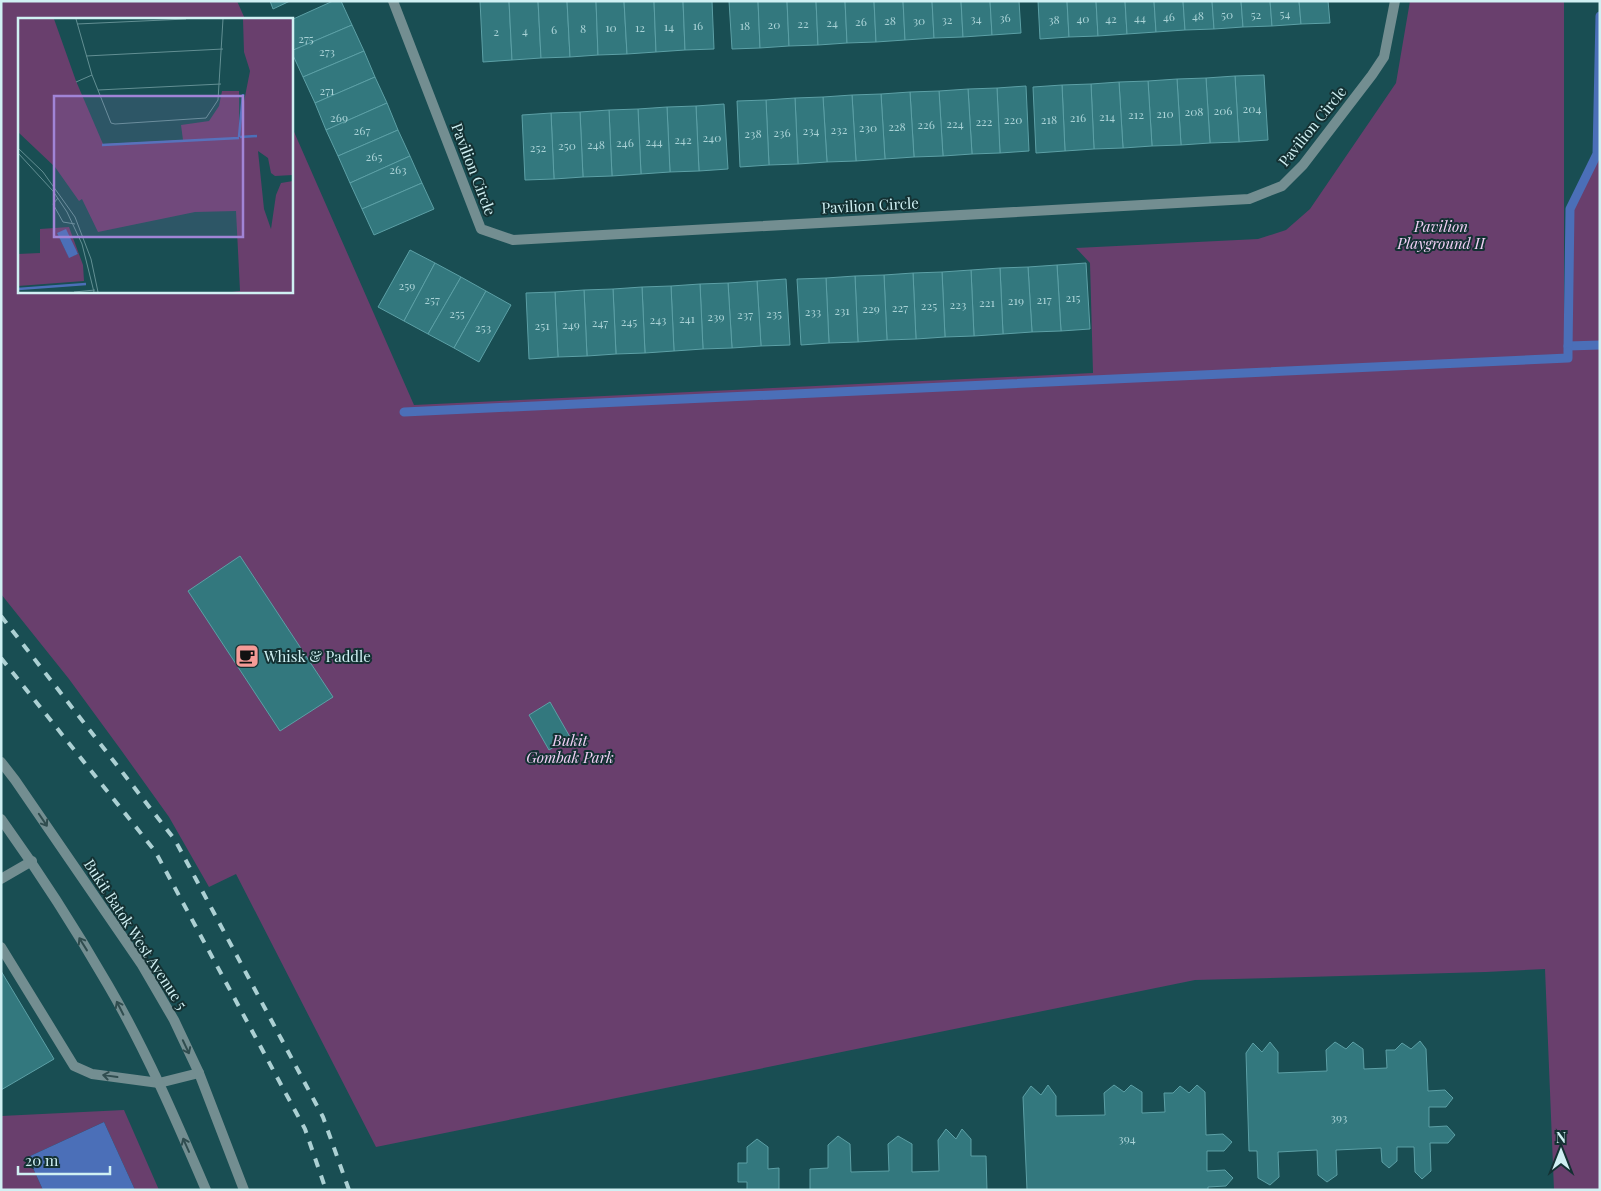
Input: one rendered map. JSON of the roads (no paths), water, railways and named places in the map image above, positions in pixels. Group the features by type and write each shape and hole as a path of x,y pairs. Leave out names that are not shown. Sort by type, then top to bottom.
{"street":[{"name":"Pavilion Circle","path":"393,1 481,228 513,240 1249,199 1282,186 1303,165 1372,75 1384,57 1395,1"},
{"name":"Bukit Batok West Avenue 5","path":"1,762 142,965 174,1020 198,1073 244,1190"},
{"path":"1,819 32,861 108,985 159,1083 206,1190"},
{"path":"1,879 32,861"},
{"path":"1,947 74,1066 92,1074 159,1083 198,1073"}],"water":[{"path":"104,1122 135,1190 43,1190 28,1157"}],"waterway":[{"path":"1568,350 1570,209 1597,154 1600,16"},
{"path":"1568,346 1600,345"},
{"path":"404,412 1568,358 1568,352"}],"railway":[{"path":"1,616 175,840 323,1117 349,1190"},
{"path":"1,658 155,851 305,1129 326,1190"}],"place":[{"name":"Whisk & Paddle","path":"247,656"}],"park label":[{"name":"Pavilion Playground II","path":"1441,234"},
{"name":"Bukit Gombak Park","path":"570,748"}]}
